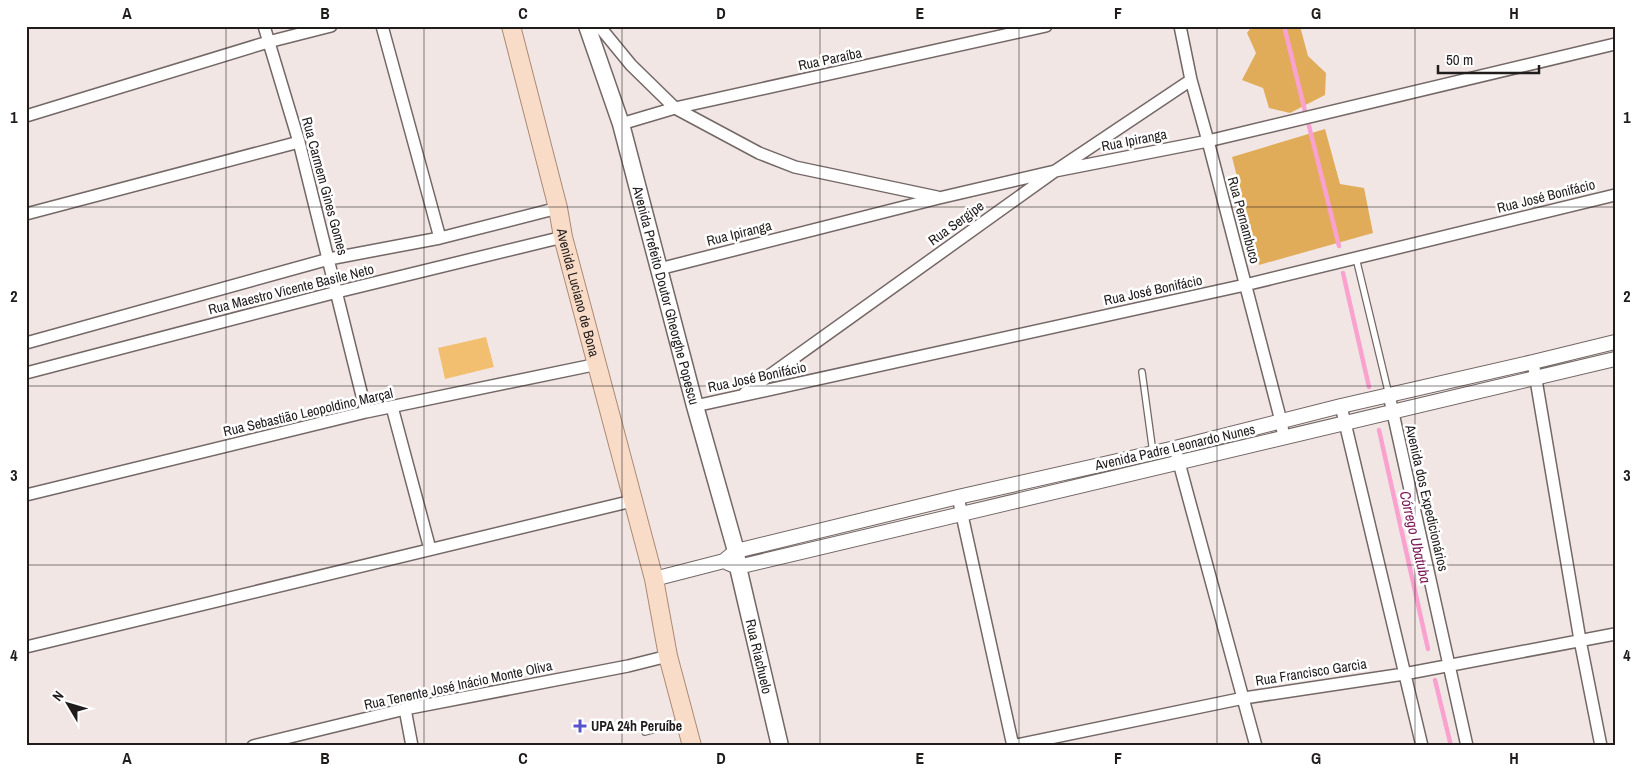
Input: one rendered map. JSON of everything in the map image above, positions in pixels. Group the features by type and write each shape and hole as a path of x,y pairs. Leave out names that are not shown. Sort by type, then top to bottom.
{"main road":[{"name":"Avenida Luciano de Bona","path":"511,26 558,208 563,237 654,579 668,656 692,746"},
{"name":"Avenida Prefeito Doutor Gheorghe Popescu","path":"587,26 621,124 695,406 733,560"},
{"name":"Rua Riachuelo","path":"733,560 780,746"}],"street":[{"name":"Rua Carmem Gines Gomes","path":"264,26 299,142 366,412"},
{"path":"26,116 268,42 331,26"},
{"path":"382,26 440,238"},
{"path":"599,26 631,65 675,108 758,153 795,167 939,198"},
{"name":"Rua Paraíba","path":"621,124 675,108 1046,26"},
{"name":"Rua Pernambuco","path":"1180,26 1191,80 1284,438"},
{"name":"Rua Ipiranga","path":"659,269 939,198 1055,171 1208,141 1615,44"},
{"name":"Rua Sergipe","path":"742,396 1055,171 1191,80"},
{"path":"26,214 299,142"},
{"name":"Rua José Bonifácio","path":"695,406 1245,284 1615,194"},
{"name":"Rua Maestro Vicente Basile Neto","path":"26,343 329,259 440,238 558,208"},
{"name":"Rua Maestro Vicente Basile Neto","path":"26,373 337,292 563,237"},
{"name":"Avenida Padre Leonardo Nunes","path":"733,560 958,497 1175,448 1341,406 1615,342"},
{"name":"Avenida Padre Leonardo Nunes","path":"733,560 826,545 1615,359"},
{"path":"1532,362 1580,640 1601,746"},
{"name":"Rua Sebastião Leopoldino Marçal","path":"26,495 366,412 598,364"},
{"name":"Avenida dos Expedicionários","path":"1389,395 1467,746"},
{"path":"1341,406 1422,746"},
{"path":"392,407 430,549"},
{"path":"1175,448 1256,746"},
{"path":"958,497 1013,746"},
{"path":"26,646 632,501"},
{"path":"654,579 733,560"},
{"name":"Rua Francisco Garcia","path":"1013,746 1244,698 1404,674 1615,634"},
{"name":"Rua Tenente José Inácio Monte Oliva","path":"256,745 404,709 628,666 668,656"},
{"path":"404,709 412,746"}],"lane":[{"name":"Avenida dos Expedicionários","path":"1356,258 1389,395"},
{"path":"1142,372 1153,453"},
{"path":"645,732 685,721"}],"shaded area":[{"path":"1252,26 1300,26 1308,56 1326,73 1325,95 1290,113 1269,108 1263,88 1242,80 1256,53 1247,33"},
{"path":"1325,129 1340,184 1364,188 1373,233 1259,265 1232,157"},
{"path":"486,337 494,367 445,379 438,348"}],"waterway":[{"path":"1284,26 1305,111"},
{"name":"Córrego Ubatuba","path":"1309,126 1339,246"},
{"name":"Córrego Ubatuba","path":"1343,273 1369,387"},
{"name":"Córrego Ubatuba","path":"1379,430 1428,649"},
{"name":"Córrego Ubatuba","path":"1435,680 1451,746"}],"place":[{"name":"UPA 24h Peruíbe","path":"580,726"}]}
